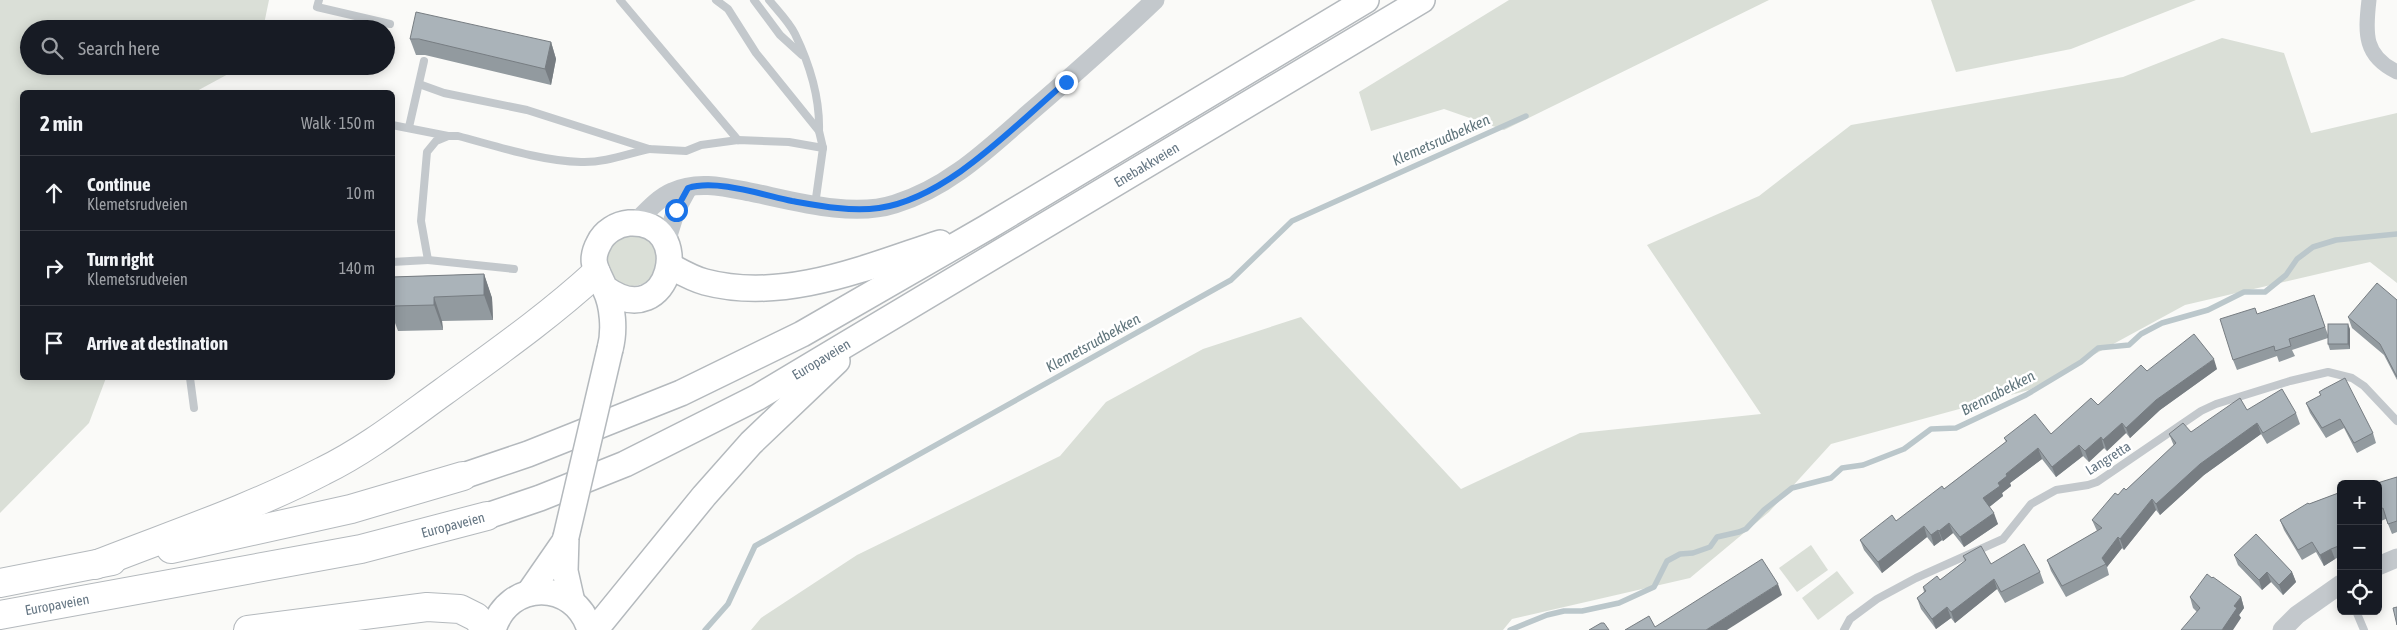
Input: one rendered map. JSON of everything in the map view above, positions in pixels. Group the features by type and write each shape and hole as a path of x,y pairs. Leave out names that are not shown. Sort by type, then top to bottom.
{"highway":[{"name":"Enebakkveien","path":"463,476 528,454 681,393 802,334 986,228 1366,0"},
{"name":"Enebakkveien","path":"871,330 1422,0"},
{"path":"572,602 565,570 566,539 611,345 612,322 595,252 605,234 624,224 635,223 647,226 658,232 666,242 670,266 662,285 645,297 611,345"},
{"path":"670,266 705,282 727,286 781,286 849,273 986,228"},
{"path":"601,281 624,298 645,297"},
{"path":"95,565 237,509 324,471 372,442 563,304 601,281"},
{"path":"595,630 704,496 751,443 871,330"},
{"name":"Europaveien","path":"0,615 361,549 487,516 596,476 660,448 758,397 871,330"},
{"path":"0,583 287,525 351,509 463,476"},
{"path":"493,630 499,616 507,606 529,593 566,539"},
{"path":"529,593 554,593 572,602 584,614 590,630"},
{"path":"248,630 427,607 460,609 476,617 488,630"}],"street":[{"path":"635,223 662,197 674,190 700,185 715,186 815,205 861,210 895,204 938,185 977,158 1066,82 1155,0"},
{"path":"2368,0 2368,43 2379,61 2397,72"},
{"path":"666,242 676,210 688,188"},
{"path":"2382,564 2397,558"},
{"path":"2282,630 2310,604 2337,587"}],"lane":[{"path":"319,0 317,8 372,20"},
{"path":"620,0 738,140"},
{"path":"716,0 728,9 752,48 819,131"},
{"path":"727,0 728,9"},
{"path":"754,0 780,35 803,56"},
{"path":"770,0 795,33 812,74 820,110 819,131 823,148 815,205"},
{"path":"408,127 424,61"},
{"path":"419,84 444,93 527,110 649,148 686,151 701,145 738,140 789,142 823,148"},
{"path":"395,125 448,136 458,136 520,152 582,162 598,161 649,148"},
{"path":"428,260 421,221 428,152 436,141 448,136"},
{"path":"395,262 428,260 514,269"},
{"name":"Langretta","path":"1844,630 1850,619 1876,599 1916,578 2003,539 2031,504 2056,490 2088,486 2097,482 2201,412 2216,404 2290,381 2328,372 2352,378 2364,386 2397,422"},
{"path":"190,380 194,408"},
{"path":"2358,615 2364,630"}],"shaded area":[{"path":"0,0 269,0 265,20 20,20 20,75 226,75 199,90 20,90 20,380 105,380 89,423 0,513"},
{"path":"1509,0 1769,0 1504,130 1444,109 1371,131 1359,92"},
{"path":"1931,0 2196,0 2071,49 1956,72"},
{"path":"2222,38 2284,53 2311,133 2397,113 2397,283 2370,262 2185,305 2029,390 1831,444 1769,512 1690,578 1512,619 1503,630 751,630 761,618 857,555 1060,456 1106,402 1203,349 1301,317 1461,489 1580,433 1761,414 1647,245 1759,196 1851,125 2123,77"},
{"path":"632,234 642,236 650,242 656,250 658,260 656,270 650,278 642,284 632,286 622,284 614,278 608,270 606,260 608,250 614,242 622,236"},
{"path":"1811,545 1828,570 1797,592 1779,568"},
{"path":"1837,571 1854,593 1818,620 1802,598"}],"building":[{"path":"416,12 551,42 545,69 419,39 410,39"},
{"path":"484,274 484,295 434,297 434,305 395,306 395,277"},
{"path":"2377,283 2397,300 2397,377 2380,344 2348,317"},
{"path":"2314,295 2325,327 2289,339 2291,346 2275,351 2274,346 2233,360 2220,319 2255,308 2257,314"},
{"path":"2328,324 2348,324 2348,344 2328,344"},
{"path":"2194,334 2214,359 2156,400 2126,428 2122,423 2103,440 2101,437 2085,451 2079,445 2052,467 2038,448 2006,474 2007,476 1998,483 2000,486 1983,498 1994,513 1960,537 1949,523 1931,535 1924,526 1878,562 1860,540 1892,515 1896,521 1942,486 1944,489 2007,441 2004,438 2035,414 2051,434 2091,398 2098,405 2141,365 2147,371"},
{"path":"2345,378 2373,433 2354,443 2340,419 2322,428 2306,403 2321,395 2319,392"},
{"path":"2282,389 2296,413 2263,433 2257,423 2200,464 2156,504 2152,499 2102,558 2106,564 2062,586 2047,560 2102,528 2092,520 2115,493 2118,495 2124,488 2126,490 2176,443 2169,434 2183,423 2191,432 2240,398 2247,410"},
{"path":"2397,477 2397,521 2388,524 2382,508 2382,482"},
{"path":"2337,494 2337,547 2320,555 2312,542 2298,550 2280,520 2309,504"},
{"path":"2256,534 2292,572 2279,585 2267,572 2259,580 2234,555"},
{"path":"2024,544 2040,572 2001,592 1994,579 1951,612 1947,607 1932,619 1917,598 1926,591 1923,587 1937,576 1940,580 1966,560 1963,556 1981,546 1991,564"},
{"path":"1762,559 1778,584 1706,630 1625,630 1649,616 1655,627"},
{"path":"2207,574 2241,597 2234,606 2237,608 2222,630 2181,630 2200,608 2190,597"},
{"path":"2397,607 2397,625 2393,608"},
{"path":"1604,623 1609,630 1589,630"}],"waterway":[{"name":"Klemetsrudbekken","path":"705,630 728,604 755,546 1231,280 1292,221 1526,116"},
{"name":"Brennabekken","path":"1510,630 1547,615 1564,611 1582,611 1619,603 1654,587 1667,561 1680,554 1693,553 1710,547 1717,537 1746,529 1764,510 1792,488 1831,478 1842,468 1863,465 1904,449 1931,429 1956,428 2026,395 2081,362 2098,348 2129,345 2141,334 2162,323 2208,310 2244,292 2265,292 2286,275 2297,259 2313,247 2336,240 2397,234"}],"route":[{"path":"676,210 688,188 700,185 734,189 815,205 861,210 895,204 916,196 958,173 1066,82"}]}
